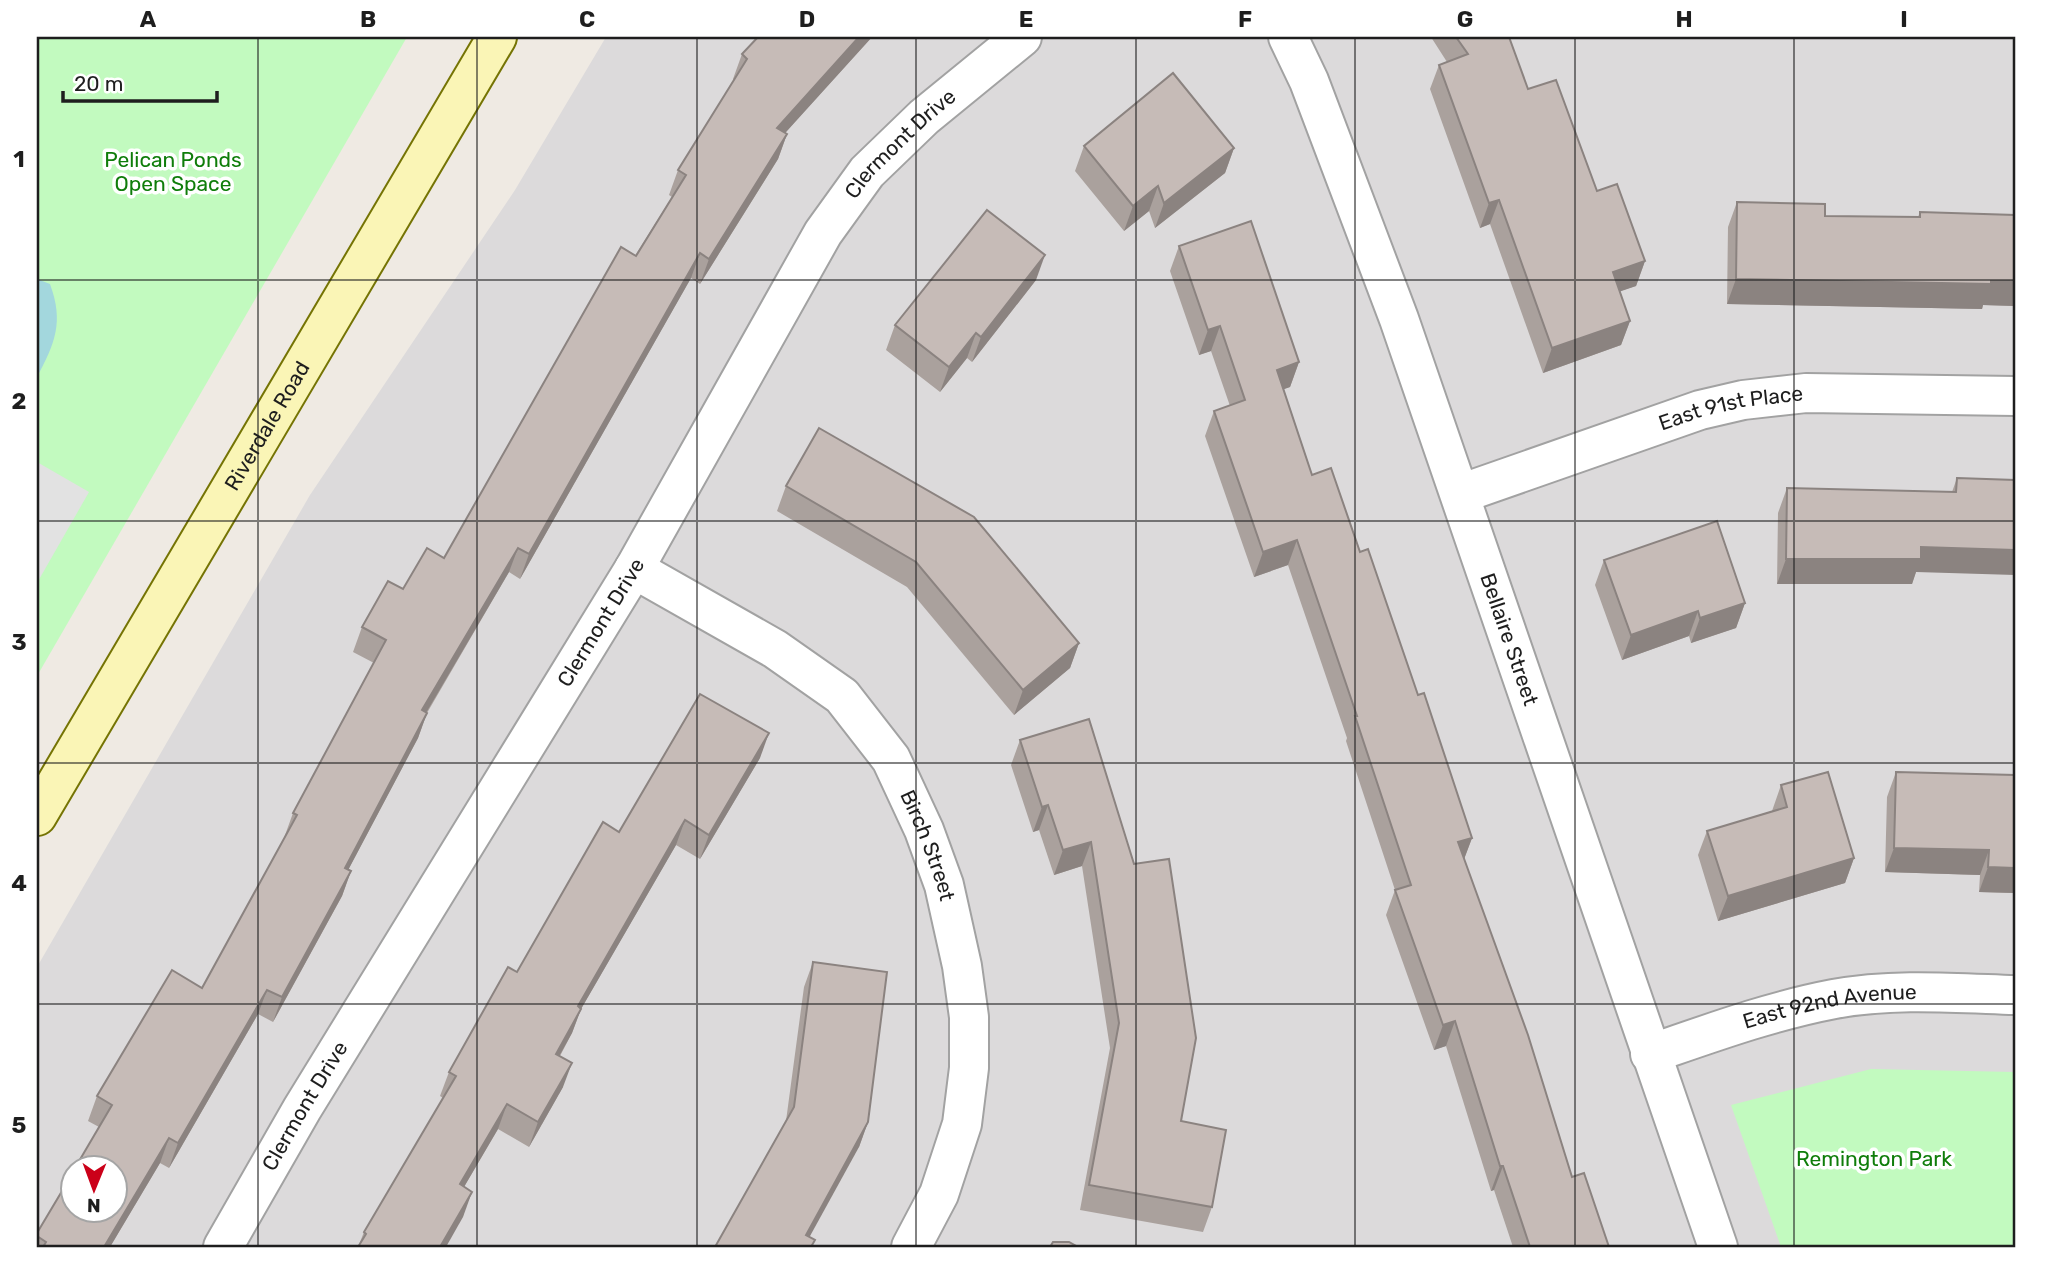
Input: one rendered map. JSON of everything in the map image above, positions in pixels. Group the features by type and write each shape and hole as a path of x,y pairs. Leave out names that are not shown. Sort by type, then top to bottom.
{"street":[{"name":"Riverdale Road","path":"37,816 497,37"},
{"name":"Clermont Drive","path":"223,1247 302,1110 634,569 830,223 867,172 924,117 1022,37"},
{"name":"Bellaire Street","path":"1288,37 1323,118 1399,319 1718,1247"},
{"name":"East 91st Place","path":"1460,494 1700,410 1744,400 1807,393 2015,396"},
{"name":"Birch Street","path":"634,569 775,649 842,696 891,759 924,830 944,885 962,966 969,1017 969,1068 962,1124 939,1194 911,1247"},
{"name":"East 92nd Avenue","path":"1650,1054 1757,1017 1836,999 1907,992 2015,995"}],"shaded area":[{"path":"606,37 2015,37 2015,1247 37,1247 37,967 310,495 515,190"},
{"path":"37,462 89,492 37,583"}],"green space":[{"name":"Pelican Ponds Open Space","path":"37,37 407,37 37,676"},
{"name":"Remington Park","path":"1871,1069 2015,1072 2015,1247 1781,1247 1731,1105"}],"water":[{"path":"37,279 50,284 57,321 53,343 37,377"}],"building":[{"path":"758,37 859,37 777,128 787,134 709,259 700,253 529,554 518,548 422,710 427,713 345,868 351,871 282,997 267,990 178,1143 169,1138 130,1203 130,1154 83,1154 112,1105 97,1096 172,970 202,988 297,815 293,813 386,640 362,627 388,581 403,589 427,548 444,558 621,247 636,256 686,175 678,170 747,59 742,54"},
{"path":"1456,37 1509,37 1528,89 1556,80 1597,191 1617,184 1645,261 1613,272 1630,321 1552,348 1499,200 1489,203 1439,65 1468,54"},
{"path":"1173,73 1234,148 1164,203 1158,186 1133,206 1084,146"},
{"path":"1737,202 1825,204 1825,216 1920,217 1920,212 2015,215 2015,281 1991,281 1991,284 1736,279"},
{"path":"987,210 1045,255 981,337 976,333 949,367 895,325"},
{"path":"1251,221 1299,362 1277,370 1312,475 1331,468 1360,552 1368,549 1418,695 1424,693 1472,838 1458,842 1528,1035 1572,1177 1584,1173 1609,1247 1530,1247 1503,1166 1500,1166 1455,1021 1443,1025 1395,890 1411,885 1297,540 1263,552 1214,411 1245,400 1220,326 1208,330 1179,246"},
{"path":"819,428 974,517 1079,643 1023,690 916,562 786,486"},
{"path":"1957,478 2015,480 2015,550 1921,547 1921,559 1786,559 1787,488 1956,492"},
{"path":"1717,521 1745,603 1700,618 1698,611 1631,635 1604,560"},
{"path":"700,694 769,733 709,835 685,820 578,1006 581,1009 556,1054 572,1063 538,1122 507,1104 460,1184 472,1192 440,1247 358,1247 366,1234 364,1232 456,1076 449,1072 508,967 517,972 603,822 619,832"},
{"path":"1089,719 1134,864 1169,859 1196,1038 1181,1121 1226,1130 1212,1207 1089,1185 1119,1023 1091,842 1063,850 1048,805 1042,807 1020,740"},
{"path":"1828,772 1854,858 1728,896 1707,831 1787,807 1781,785"},
{"path":"1896,772 2015,775 2015,868 1988,867 1989,850 1894,848"},
{"path":"813,962 887,972 868,1122 806,1235 815,1240 811,1247 715,1247 794,1107"},
{"path":"60,1194 60,1224 118,1224 104,1247 43,1247 46,1242 37,1236"},
{"path":"1053,1242 1069,1242 1078,1247 1050,1247"}]}
